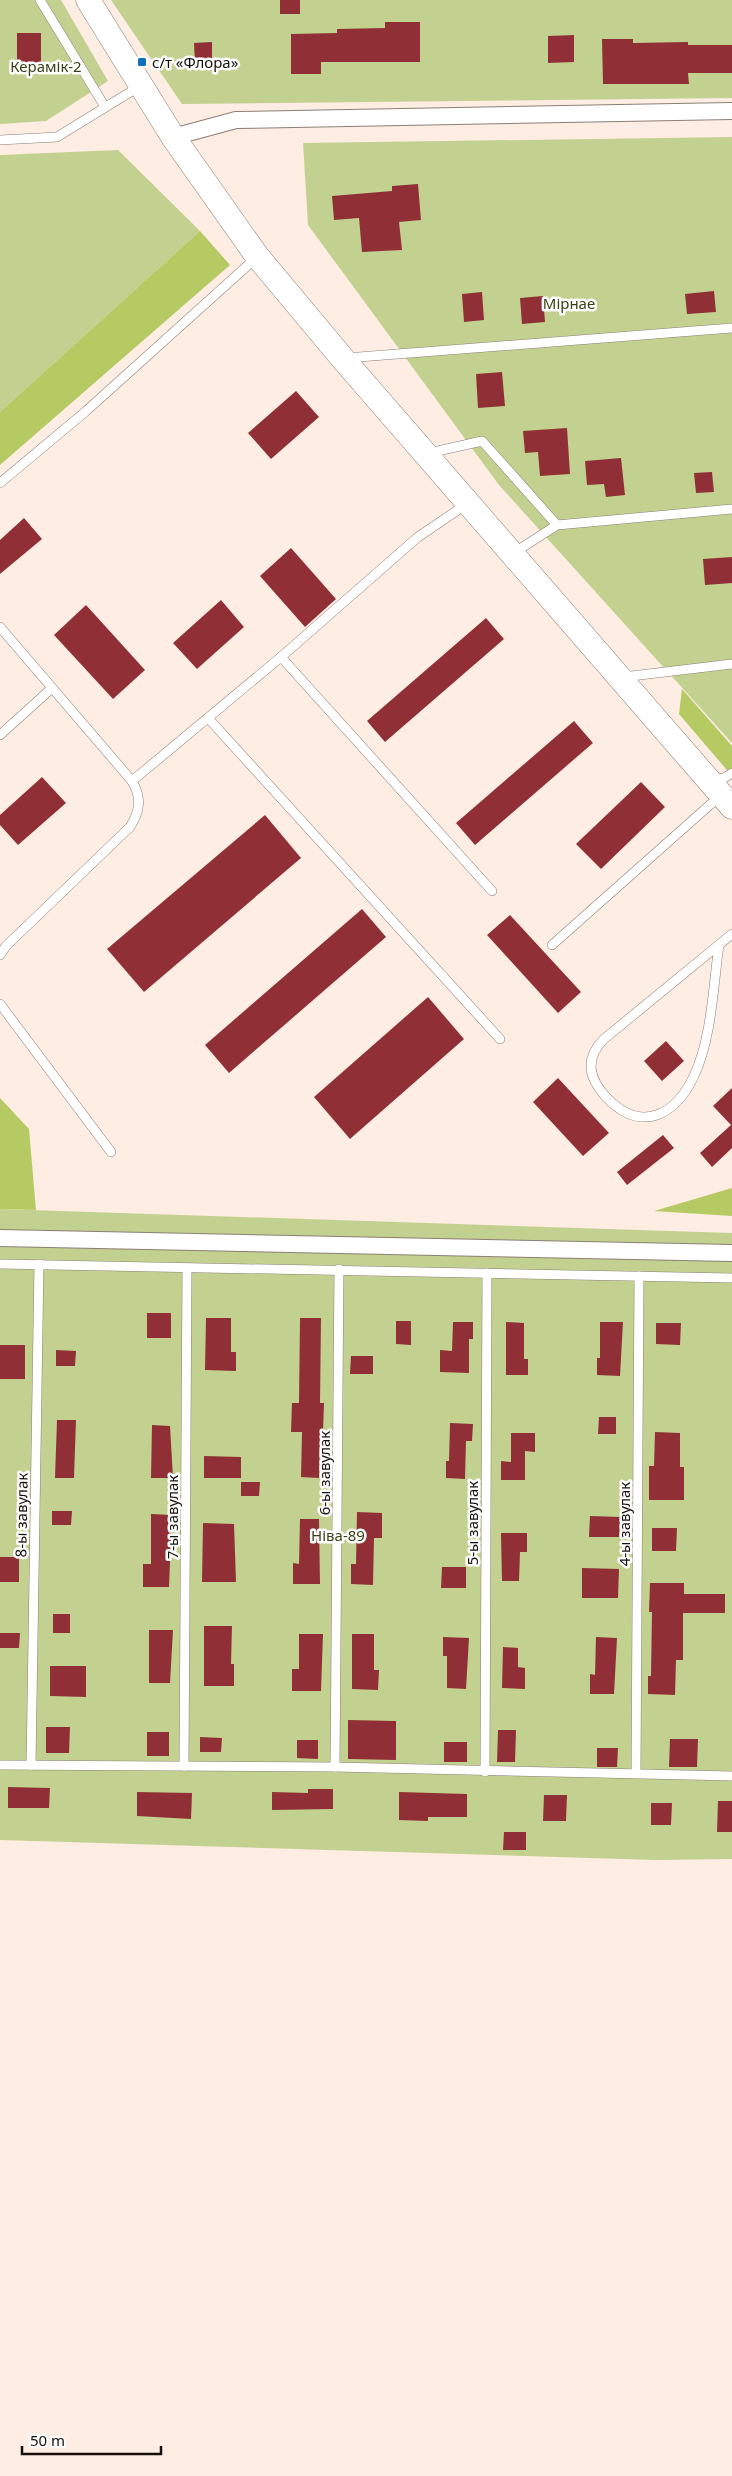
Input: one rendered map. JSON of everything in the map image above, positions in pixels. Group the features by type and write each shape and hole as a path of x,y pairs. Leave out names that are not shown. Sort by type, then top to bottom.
{"street":[{"path":"88,0 173,137 257,256 343,359 721,794"},
{"path":"173,137 236,120 732,111"},
{"path":"0,1238 732,1253"}],"lane":[{"path":"40,0 105,107"},
{"path":"0,140 58,137 140,86"},
{"path":"0,483 85,412 257,256"},
{"path":"343,359 732,328"},
{"path":"425,454 482,441 558,525"},
{"path":"132,781 281,657 418,537 468,503"},
{"path":"512,554 558,525 732,509"},
{"path":"0,628 132,781 139,796 140,804 130,828 6,946 0,954"},
{"path":"281,657 492,891"},
{"path":"619,678 732,664"},
{"path":"0,735 52,688"},
{"path":"208,718 500,1039"},
{"path":"552,945 721,794 724,778 732,773"},
{"path":"719,945 705,1038 693,1078 682,1094 658,1115 642,1118 628,1115 615,1106 594,1082 590,1062 593,1053 604,1039 732,934"},
{"path":"0,1004 111,1152"},
{"path":"0,1264 732,1278"},
{"name":"8-ы завулак","path":"31,1766 39,1264"},
{"name":"7-ы завулак","path":"184,1766 187,1269"},
{"name":"6-ы завулак","path":"335,1767 339,1269"},
{"name":"5-ы завулак","path":"485,1772 487,1274"},
{"name":"4-ы завулак","path":"636,1773 639,1276"},
{"path":"0,1765 335,1767 485,1772 732,1776"}],"green space":[{"name":"Керамік-2","path":"0,0 61,0 108,81 46,121 0,124"},
{"path":"111,0 732,0 732,98 182,104"},
{"name":"Мірнае","path":"732,137 732,743 499,485 308,225 303,143"},
{"path":"118,150 200,231 0,412 0,155"},
{"path":"200,231 230,265 0,465 0,412"},
{"path":"682,689 732,746 732,776 679,714"},
{"path":"0,1098 29,1129 36,1210 0,1209"},
{"path":"732,1188 732,1216 654,1211"},
{"name":"Ніва-89","path":"0,1209 732,1233 732,1859 655,1860 0,1840"}],"building":[{"path":"280,0 300,0 300,14 280,14"},
{"path":"385,22 420,22 420,62 321,62 321,74 291,74 291,34 337,33 337,29 385,28"},
{"path":"17,33 41,33 41,66 17,67"},
{"path":"574,35 574,62 548,63 548,36"},
{"path":"602,39 633,39 633,43 688,42 688,45 732,45 732,73 688,73 689,84 603,84"},
{"path":"212,42 212,64 195,64 194,43"},
{"path":"418,184 421,220 399,222 402,250 362,252 359,218 334,220 332,196 392,191 392,186"},
{"path":"714,291 716,312 687,314 685,294"},
{"path":"482,292 484,320 464,322 462,294"},
{"path":"543,296 545,322 522,324 520,298"},
{"path":"502,372 505,406 478,408 476,374"},
{"path":"296,391 319,417 271,459 248,433"},
{"path":"567,428 570,474 540,476 538,452 525,453 523,431"},
{"path":"621,458 625,495 606,497 604,484 587,485 585,461"},
{"path":"712,472 714,492 696,493 694,473"},
{"path":"24,518 42,539 0,574 0,540"},
{"path":"291,548 336,599 305,627 260,576"},
{"path":"732,557 732,583 705,585 703,559"},
{"path":"221,600 244,627 197,669 173,643"},
{"path":"86,605 145,670 113,699 54,635"},
{"path":"486,618 504,639 385,742 367,721"},
{"path":"574,721 593,743 475,845 456,823"},
{"path":"42,777 66,803 18,845 0,825 0,815"},
{"path":"641,782 665,807 601,869 576,844"},
{"path":"265,815 301,858 144,992 107,949"},
{"path":"362,909 386,937 229,1073 205,1045"},
{"path":"510,915 581,992 558,1013 487,935"},
{"path":"428,997 464,1039 350,1139 314,1097"},
{"path":"666,1041 684,1061 662,1081 644,1061"},
{"path":"558,1078 609,1133 583,1156 533,1102"},
{"path":"732,1088 732,1148 712,1167 700,1153 731,1125 713,1106"},
{"path":"663,1135 674,1148 627,1185 617,1172"},
{"path":"147,1313 171,1313 171,1338 147,1338"},
{"path":"206,1318 231,1318 231,1352 236,1352 236,1371 205,1370"},
{"path":"300,1318 321,1318 320,1403 324,1403 323,1432 320,1432 319,1478 301,1477 302,1432 291,1432 292,1403 299,1403"},
{"path":"396,1321 411,1321 411,1345 396,1344"},
{"path":"453,1322 473,1322 473,1339 469,1339 469,1373 440,1372 440,1350 452,1351"},
{"path":"506,1322 524,1323 524,1359 528,1359 528,1375 506,1375"},
{"path":"600,1322 623,1322 620,1376 597,1375 597,1358 600,1358"},
{"path":"656,1323 681,1323 680,1345 656,1344"},
{"path":"0,1345 25,1345 25,1379 0,1379"},
{"path":"56,1350 76,1351 75,1366 56,1366"},
{"path":"351,1356 373,1356 373,1374 350,1374"},
{"path":"599,1417 616,1417 616,1434 598,1434"},
{"path":"57,1420 76,1420 74,1478 55,1478"},
{"path":"450,1423 473,1424 472,1441 466,1441 465,1479 446,1478 446,1461 449,1461"},
{"path":"152,1425 170,1426 173,1478 151,1478"},
{"path":"655,1432 680,1433 680,1467 684,1467 684,1500 649,1500 649,1466 654,1466"},
{"path":"511,1433 535,1433 535,1452 525,1451 525,1480 501,1480 501,1461 511,1462"},
{"path":"204,1456 241,1457 241,1478 204,1478"},
{"path":"241,1482 260,1482 259,1496 241,1496"},
{"path":"52,1511 72,1511 71,1525 52,1525"},
{"path":"357,1512 382,1513 382,1538 374,1538 373,1585 351,1584 351,1564 356,1564"},
{"path":"151,1514 172,1515 169,1587 143,1587 143,1564 151,1564"},
{"path":"590,1516 620,1517 619,1537 589,1537"},
{"path":"300,1519 319,1519 320,1584 293,1584 293,1563 299,1564"},
{"path":"203,1523 234,1524 236,1582 202,1582"},
{"path":"652,1528 677,1528 676,1551 652,1551"},
{"path":"501,1533 527,1533 527,1552 520,1552 519,1581 502,1581"},
{"path":"0,1557 19,1557 19,1582 0,1582"},
{"path":"442,1567 466,1567 466,1588 441,1588"},
{"path":"582,1568 619,1569 618,1598 582,1598"},
{"path":"650,1583 684,1583 684,1594 725,1594 725,1613 683,1613 683,1660 676,1660 675,1695 648,1694 648,1676 651,1676 652,1612 649,1612"},
{"path":"53,1614 70,1614 70,1633 53,1633"},
{"path":"204,1626 232,1626 231,1664 234,1664 234,1686 204,1686"},
{"path":"149,1630 173,1630 170,1683 149,1683"},
{"path":"0,1633 20,1633 19,1648 0,1648"},
{"path":"299,1634 323,1634 321,1691 292,1691 292,1669 299,1669"},
{"path":"352,1634 374,1634 374,1670 379,1670 378,1690 352,1689"},
{"path":"443,1637 469,1638 466,1689 447,1688 447,1656 443,1656"},
{"path":"596,1637 617,1638 614,1694 590,1694 590,1674 595,1675"},
{"path":"503,1647 518,1648 518,1667 525,1668 525,1689 502,1688"},
{"path":"50,1666 86,1666 86,1697 50,1696"},
{"path":"348,1720 396,1721 396,1760 348,1759"},
{"path":"46,1727 70,1727 69,1753 46,1753"},
{"path":"498,1730 516,1730 515,1762 497,1762"},
{"path":"147,1732 169,1732 169,1756 147,1756"},
{"path":"200,1737 222,1738 221,1752 200,1752"},
{"path":"670,1739 698,1739 697,1767 669,1767"},
{"path":"297,1740 318,1740 318,1759 297,1758"},
{"path":"444,1742 467,1742 467,1762 444,1762"},
{"path":"597,1748 618,1748 617,1767 597,1767"},
{"path":"8,1787 50,1788 49,1808 8,1808"},
{"path":"308,1789 333,1789 333,1809 272,1810 272,1792 308,1793"},
{"path":"137,1792 192,1793 191,1819 137,1816"},
{"path":"399,1792 467,1794 467,1817 428,1817 428,1821 399,1820"},
{"path":"544,1795 567,1795 566,1821 543,1821"},
{"path":"718,1801 732,1801 732,1832 717,1832"},
{"path":"651,1803 672,1803 671,1825 651,1825"},
{"path":"504,1832 526,1832 526,1850 503,1850"}],"place":[{"name":"с/т «Флора»","path":"142,62"}]}
